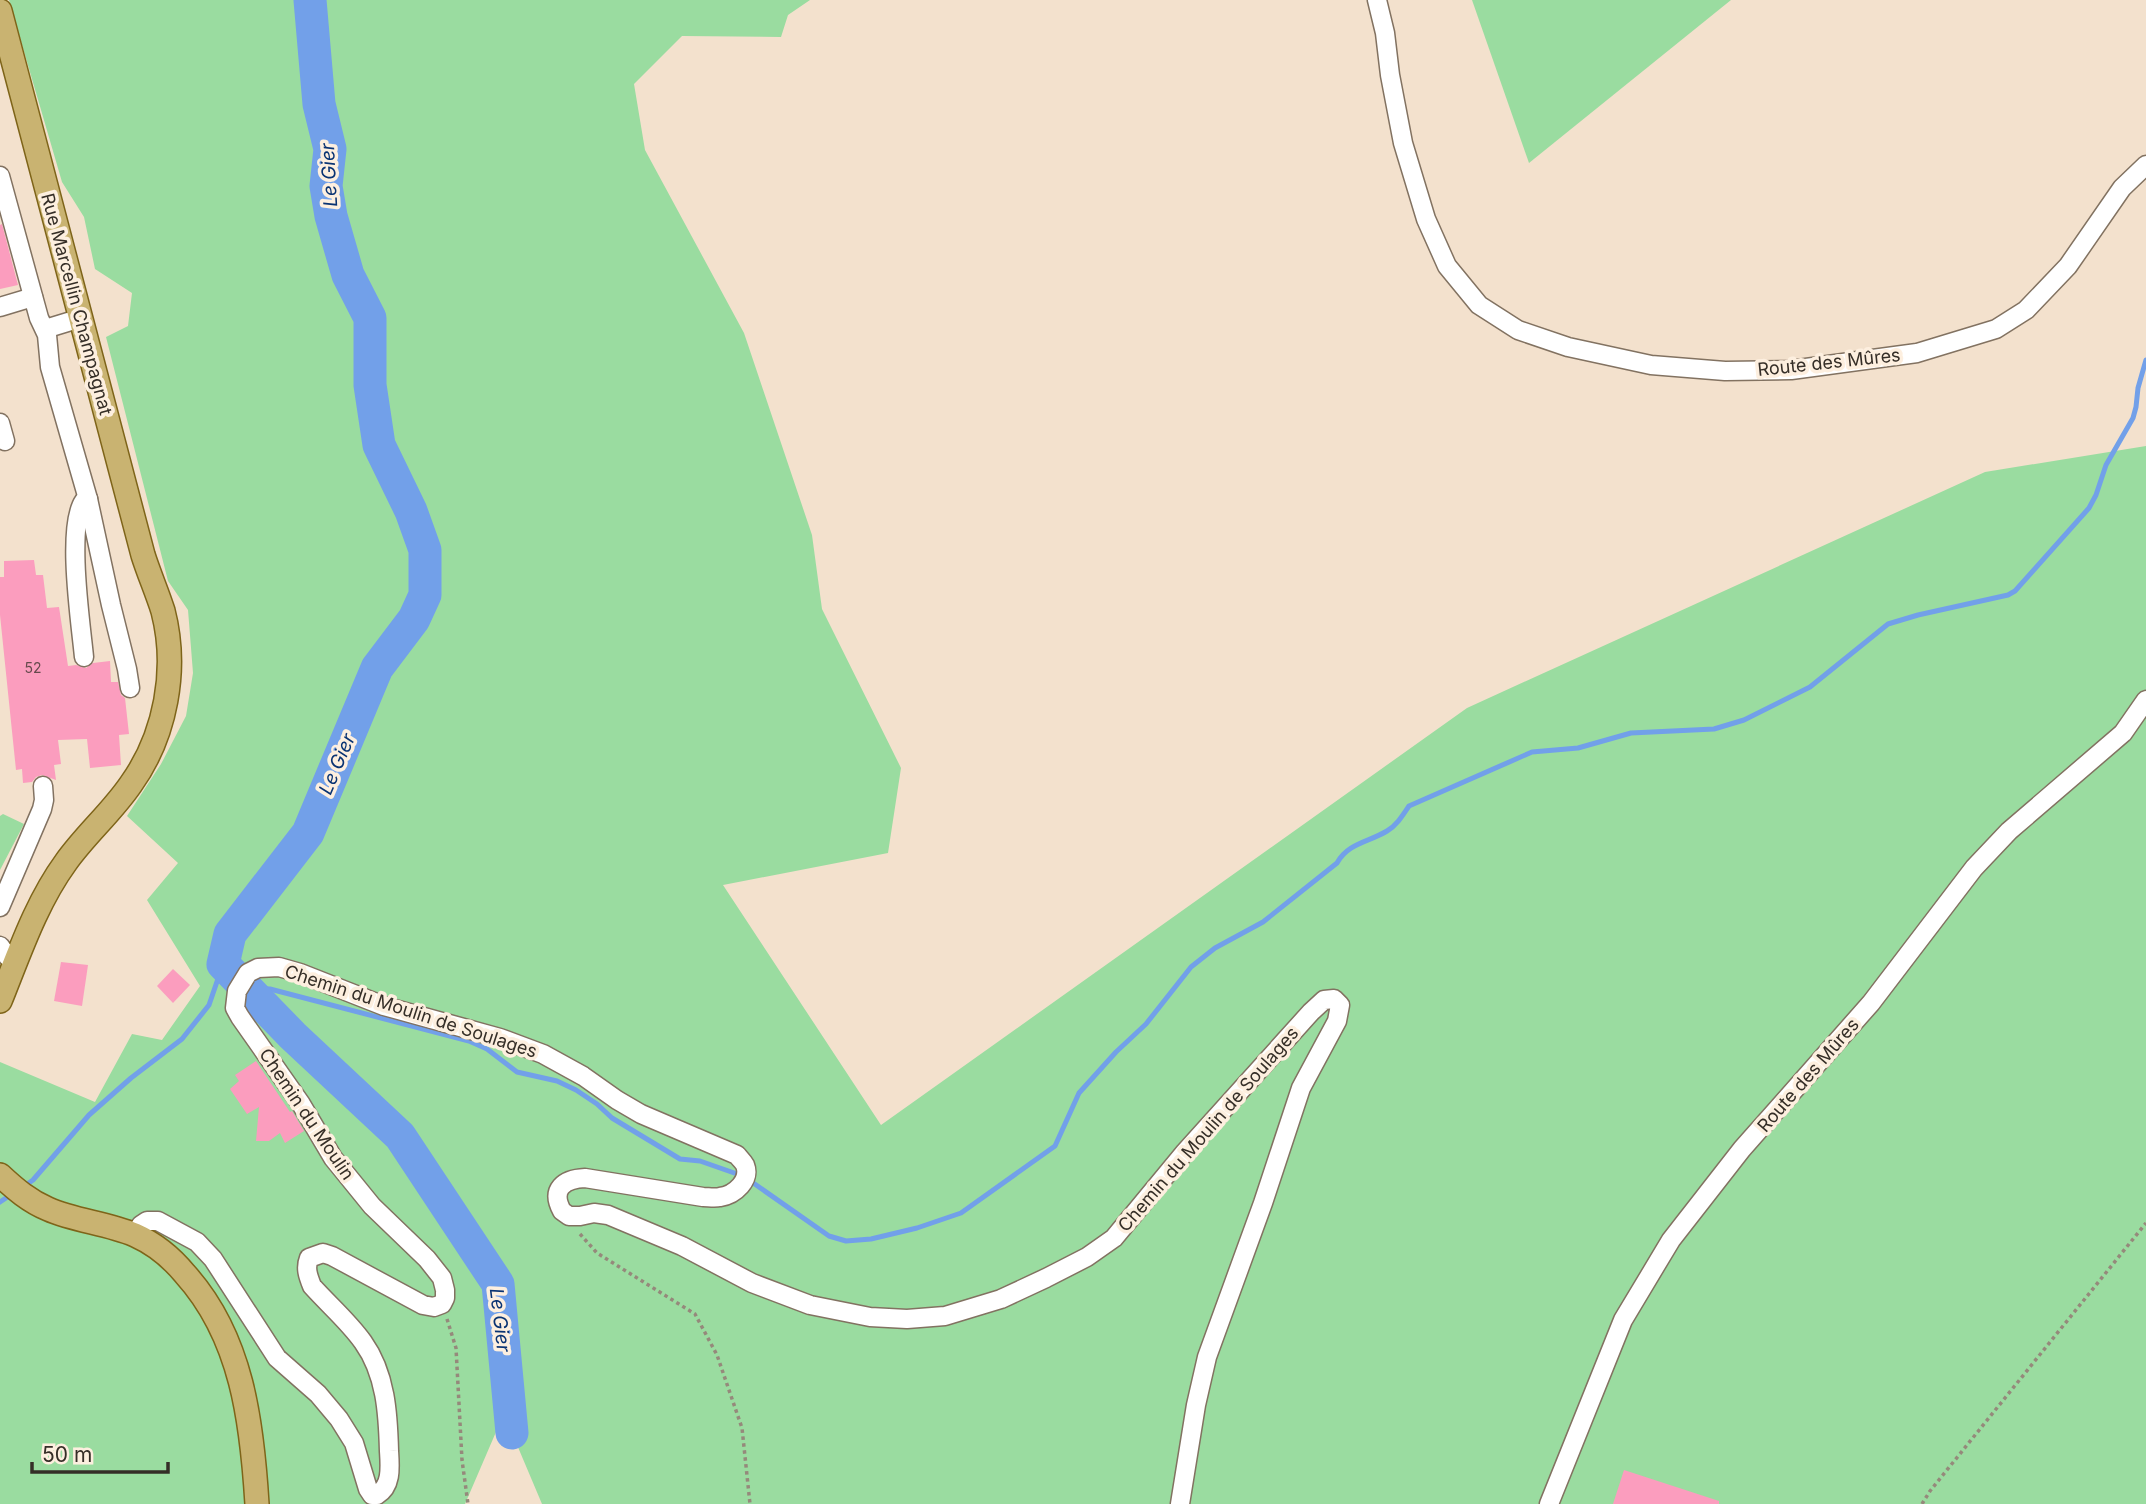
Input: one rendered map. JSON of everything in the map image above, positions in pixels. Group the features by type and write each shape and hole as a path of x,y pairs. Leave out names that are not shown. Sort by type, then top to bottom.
{"main road":[{"name":"Rue Marcellin Champagnat","path":"0,10 143,555 158,595 167,631 169,661 168,687 160,730 134,781 66,862 36,915 8,954 0,1002"},
{"path":"0,1175 20,1194 48,1209 115,1227 154,1245 173,1259 198,1288 223,1330 246,1400 254,1455 257,1504"}],"street":[{"name":"Route des Mûres","path":"1377,0 1404,143 1426,219 1447,267 1479,304 1518,330 1568,347 1651,365 1725,371 1791,370 1917,353 1996,329 2026,310 2068,266 2122,188 2146,165"},
{"path":"0,176 39,318 45,329 50,367 88,499 130,688"},
{"path":"0,307 33,297"},
{"path":"45,329 81,318"},
{"path":"85,657 77,583 76,526 79,510 88,499"},
{"name":"Route des Mûres","path":"1549,1504 1623,1320 1671,1240 1742,1149 1871,1003 1974,868 2009,831 2123,733 2146,700"},
{"path":"0,907 42,809 43,786"},
{"name":"Chemin du Moulin de Soulages","path":"248,973 258,968 279,967 384,1006 500,1038 543,1054 641,1114 737,1156 745,1165 746,1174 741,1186 732,1194 720,1197 703,1197 573,1178 559,1189 557,1196 562,1211 569,1216 608,1214 682,1246 752,1283 810,1304 870,1317 907,1319 945,1316 1001,1299 1087,1257 1114,1238 1185,1152 1311,1012 1324,1000 1334,999 1339,1005 1337,1021 1301,1088 1208,1357 1196,1405 1180,1504"},
{"name":"Chemin du Moulin","path":"248,973 237,991 235,1008 240,1017 301,1104 333,1158 372,1206 427,1259 442,1278 445,1290 442,1304"},
{"path":"135,1235 147,1221 158,1221 197,1242 213,1259 277,1358 318,1394 339,1419 354,1443 372,1495 377,1496 383,1492 390,1468 385,1394 377,1368 363,1343 312,1286 306,1265 309,1258 323,1253 424,1305 433,1307 442,1304"}],"path":[{"path":"580,1216 580,1234 597,1253 695,1314 717,1355 742,1428 750,1504"},
{"path":"1922,1504 2146,1223"},
{"path":"442,1304 456,1349 461,1460 468,1504"}],"green space":[{"path":"9,0 810,0 788,15 781,37 682,36 634,84 645,150 744,333 812,535 822,609 901,768 888,853 723,885 881,1125 1467,708 1985,472 2146,446 2146,1504 542,1504 512,1433 496,1432 465,1504 0,1504 0,1062 95,1102 132,1034 162,1040 200,986 147,900 178,863 127,816 161,764 186,716 193,673 188,610 168,581 106,337 128,326 132,293 95,269 84,217 62,182"},
{"path":"1472,0 1731,0 1529,163"},
{"path":"3,814 24,824 0,870 0,816"}],"building":[{"path":"2,224 18,285 0,289 0,225"},
{"path":"34,560 36,575 43,575 47,608 59,607 68,666 86,668 93,663 110,661 111,682 118,682 121,695 125,698 129,734 119,735 121,765 90,768 87,739 58,740 61,764 54,765 56,780 42,775 32,782 23,783 22,769 16,770 0,615 0,577 4,577 4,561"},
{"path":"61,962 88,965 82,1006 54,1001"},
{"path":"173,969 190,985 173,1003 157,986"},
{"path":"256,1061 304,1131 285,1143 280,1133 269,1141 256,1141 259,1107 247,1114 230,1089 239,1081 235,1075"},
{"path":"1624,1470 1719,1501 1719,1504 1613,1504"}],"waterway":[{"name":"Le Gier","path":"310,0 319,104 330,149 326,186 331,216 348,275 370,318 370,385 379,445 411,511 425,550 425,595 414,619 377,668 308,833 230,934 223,964 293,1036 400,1136 498,1284 512,1433"},
{"path":"749,1180 829,1236 846,1241 871,1239 917,1228 961,1213 1055,1146 1079,1093 1146,1024 1191,967 1215,948 1263,922 1337,863 1347,851 1391,829 1409,806 1532,752 1578,748 1631,733 1714,729 1744,720 1810,687 1888,624 2008,595 2015,591 2089,508 2106,465 2133,418 2146,360"},
{"path":"23,1187 33,1180 89,1115 182,1039 209,1005 223,964"},
{"path":"247,988 270,989 469,1041 487,1049 517,1072 557,1081 576,1090 612,1118 680,1159 700,1161 740,1175"},
{"path":"0,1202 12,1194"}]}
